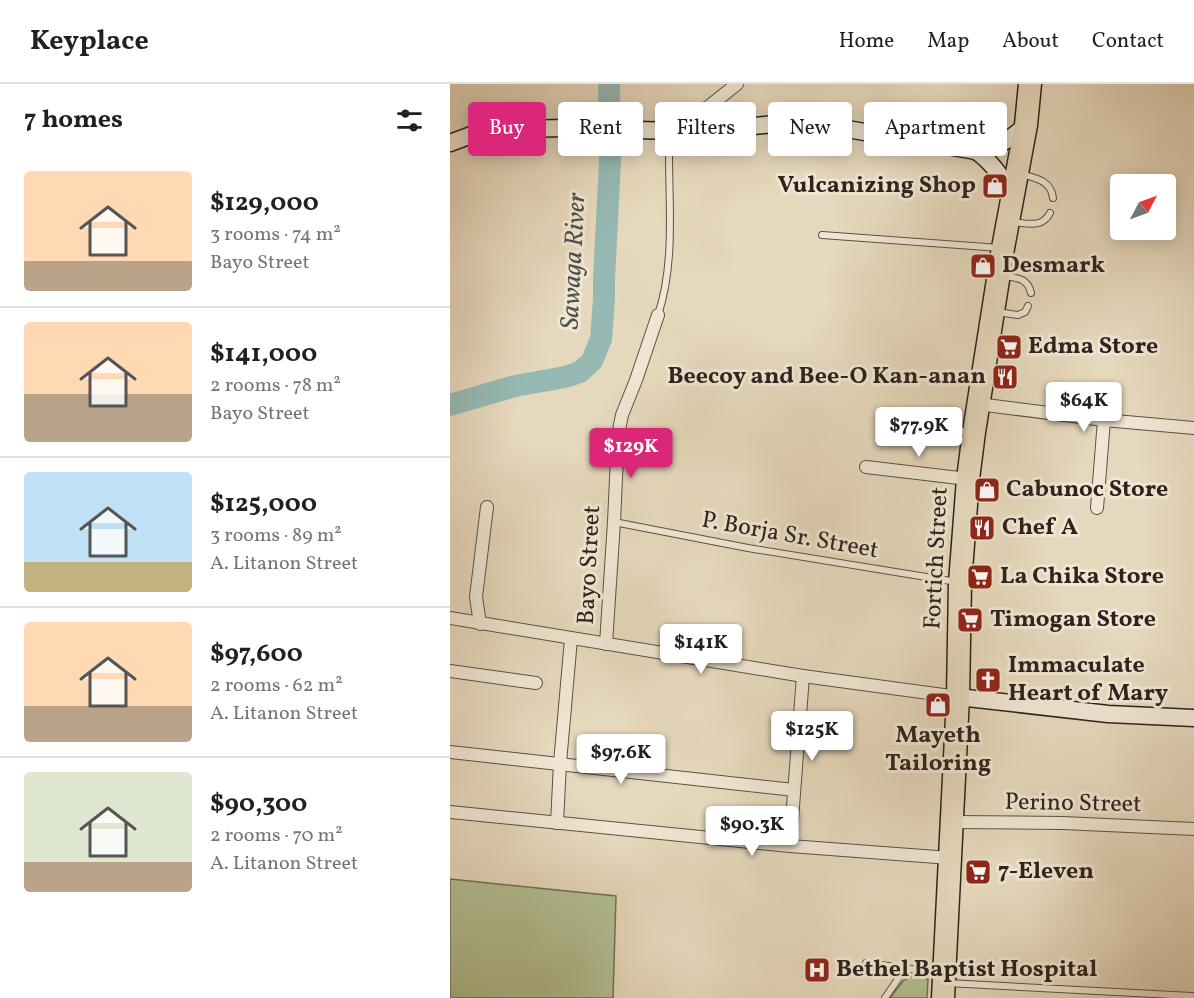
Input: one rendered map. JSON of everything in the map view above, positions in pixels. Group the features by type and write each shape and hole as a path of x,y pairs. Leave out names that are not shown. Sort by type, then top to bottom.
{"highway":[{"name":"Fortich Street","path":"944,985 958,697 960,583 968,479 1003,248 1026,125 1030,84"}],"main road":[{"path":"756,126 812,123 864,132"},
{"path":"1007,141 1026,125"},
{"path":"450,143 474,134 496,130 568,128 655,130"},
{"path":"983,156 998,171 1012,198"},
{"path":"958,697 1108,714 1194,718"}],"street":[{"path":"714,102 737,84"},
{"name":"Bayo Street","path":"606,644 618,435 622,415 658,315"},
{"path":"978,404 1104,420 1194,428"},
{"path":"1097,508 1104,420"},
{"path":"866,467 968,479"},
{"path":"480,624 476,597 487,507"},
{"path":"450,618 803,676 958,697"},
{"path":"557,823 571,639"},
{"path":"450,670 536,683"},
{"path":"790,846 803,676"},
{"path":"450,752 794,790"},
{"path":"450,812 790,846 950,858"},
{"name":"Perino Street","path":"952,822 1194,829"}],"lane":[{"path":"658,315 667,270 669,243 669,156"},
{"path":"1017,173 1045,182 1052,191 1053,198"},
{"path":"1008,221 1039,224 1047,219 1050,213"},
{"path":"822,236 1003,248"},
{"path":"999,275 1023,279 1029,285 1031,293"},
{"path":"993,312 1018,315 1025,312 1028,306"},
{"path":"930,427 974,432"},
{"name":"P. Borja Sr. Street","path":"614,522 748,548 960,583"},
{"path":"866,963 905,969 944,985 1192,996"},
{"path":"885,998 905,969"}],"green space":[{"path":"450,879 616,896 613,998 450,998"},
{"path":"914,976 928,979 927,998 890,998 904,980"}],"waterway":[{"name":"Sawaga River","path":"450,405 515,386 565,377 580,372 592,361 601,339 604,299 610,161 609,84"}],"place":[{"name":"Vulcanizing Shop","path":"995,186"},
{"name":"Desmark","path":"983,266"},
{"name":"Edma Store","path":"1009,347"},
{"name":"Beecoy and Bee-O Kan-anan","path":"1005,377"},
{"name":"Cabunoc Store","path":"987,490"},
{"name":"Chef A","path":"982,528"},
{"name":"La Chika Store","path":"980,577"},
{"name":"Timogan Store","path":"970,620"},
{"name":"Immaculate Heart of Mary","path":"988,680"},
{"name":"Mayeth Tailoring","path":"938,705"},
{"name":"7-Eleven","path":"978,872"},
{"name":"Bethel Baptist Hospital","path":"817,970"}]}
